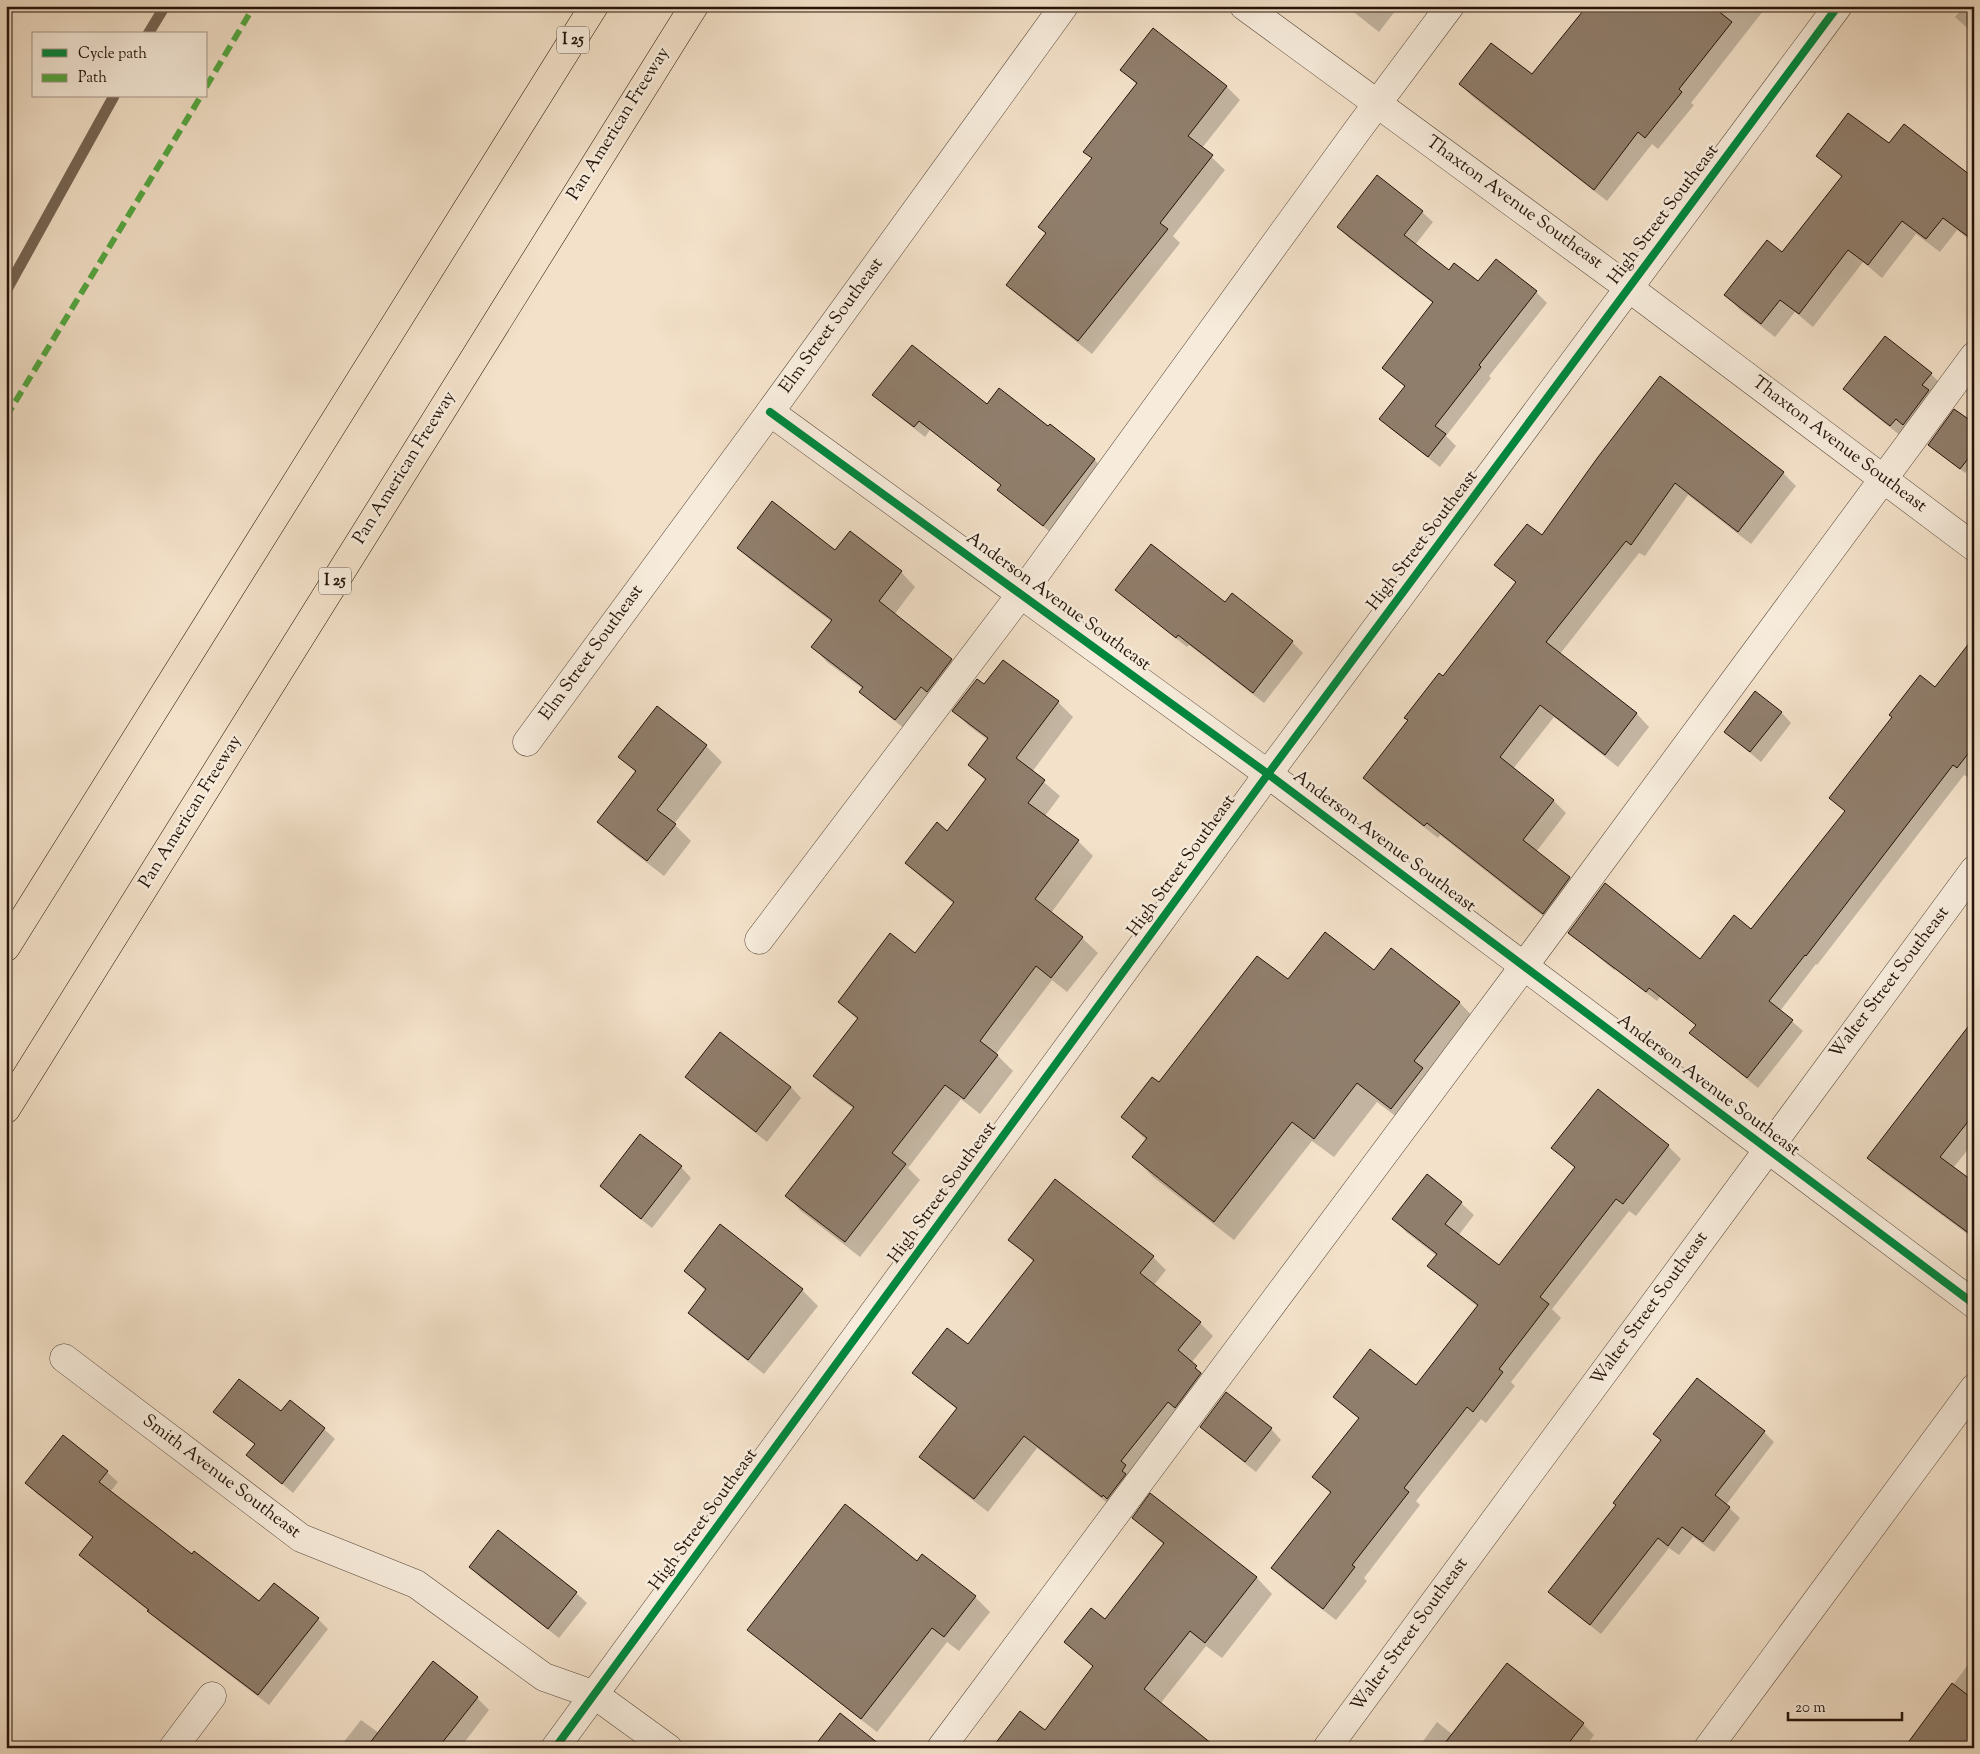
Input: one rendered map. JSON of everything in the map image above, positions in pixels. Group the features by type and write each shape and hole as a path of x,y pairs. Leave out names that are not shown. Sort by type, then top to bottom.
{"highway":[{"path":"551,74 585,6"},
{"name":"I 25","path":"6,947 594,6"},
{"name":"Pan American Freeway","path":"6,1109 694,6"},
{"path":"663,54 702,6"}],"street":[{"name":"Elm Street Southeast","path":"527,742 770,412 1064,6"},
{"name":"Thaxton Avenue Southeast","path":"1244,6 1629,288 1974,547"},
{"path":"759,940 1022,594 1377,103 1450,6"},
{"name":"High Street Southeast","path":"555,1748 1268,774 1838,6"},
{"path":"941,1748 1524,966 1974,356"},
{"name":"Anderson Avenue Southeast","path":"770,412 1268,774 1974,1304"},
{"name":"Walter Street Southeast","path":"1326,1748 1974,870"},
{"name":"Smith Avenue Southeast","path":"64,1358 301,1538 416,1584 544,1677 595,1695 668,1748"},
{"path":"1708,1748 1974,1388"},
{"path":"173,1748 212,1696"}],"building":[{"path":"1587,6 1712,6 1732,22 1679,89 1682,92 1645,138 1638,132 1594,190 1459,84 1491,43 1532,74"},
{"path":"1153,28 1227,86 1188,136 1213,155 1160,223 1168,229 1078,341 1006,285 1046,233 1038,227 1092,158 1083,152 1137,83 1120,70"},
{"path":"1848,113 1889,143 1904,124 1974,178 1974,241 1943,218 1926,239 1902,221 1868,265 1848,250 1799,314 1780,300 1761,324 1724,295 1767,240 1782,252 1842,176 1816,156"},
{"path":"1377,175 1423,211 1404,235 1449,270 1454,263 1478,281 1496,259 1537,291 1479,365 1481,367 1435,426 1446,434 1428,457 1379,419 1405,386 1382,368 1433,302 1337,227"},
{"path":"1885,336 1932,373 1922,385 1929,390 1903,425 1896,419 1890,426 1843,389"},
{"path":"912,345 987,404 999,388 1095,459 1043,526 997,490 1001,485 919,421 914,427 872,395"},
{"path":"1660,376 1784,472 1738,532 1675,483 1631,545 1626,541 1546,642 1637,713 1605,755 1540,705 1500,757 1554,800 1523,840 1570,877 1543,914 1427,823 1424,826 1363,778 1408,720 1404,718 1439,673 1443,676 1516,582 1494,565 1527,524 1542,535 1598,457"},
{"path":"1954,409 1974,423 1974,451 1960,469 1928,445"},
{"path":"772,501 835,550 850,531 902,571 879,601 952,659 927,692 921,687 895,720 859,692 863,687 811,647 832,620 737,548"},
{"path":"1151,544 1225,602 1232,593 1293,641 1253,693 1178,635 1176,638 1115,590"},
{"path":"1974,637 1974,746 1957,768 1953,765 1806,956 1769,1001 1793,1020 1747,1078 1689,1033 1696,1025 1649,988 1646,992 1568,933 1605,883 1700,959 1734,915 1751,929 1845,811 1829,798 1892,717 1889,715 1920,675 1935,687"},
{"path":"1003,660 1059,701 1016,758 1045,780 1028,803 1079,840 1035,899 1083,937 1051,978 1036,966 980,1041 998,1055 964,1099 945,1085 892,1153 906,1164 845,1242 785,1196 854,1107 813,1076 858,1018 838,1002 890,933 915,953 954,902 905,863 937,822 947,831 986,779 968,765 988,738 952,711 977,679 984,684"},
{"path":"1755,691 1782,712 1750,752 1724,732"},
{"path":"657,706 707,745 657,810 676,824 647,861 597,822 636,771 618,757"},
{"path":"1325,932 1374,970 1391,948 1460,1002 1414,1061 1423,1068 1391,1109 1357,1083 1314,1139 1292,1122 1214,1222 1132,1157 1147,1138 1121,1117 1152,1077 1159,1082 1257,956 1288,979"},
{"path":"1974,1019 1974,1114 1940,1157 1974,1182 1974,1237 1867,1158"},
{"path":"720,1032 791,1087 756,1132 685,1077"},
{"path":"1598,1089 1669,1145 1623,1204 1616,1199 1540,1297 1549,1304 1499,1369 1503,1372 1473,1412 1467,1407 1404,1488 1409,1492 1352,1565 1355,1567 1323,1609 1271,1568 1331,1492 1312,1477 1359,1418 1333,1397 1370,1349 1416,1385 1478,1305 1427,1266 1437,1254 1392,1219 1427,1174 1462,1202 1445,1224 1499,1265 1575,1167 1551,1148"},
{"path":"640,1134 682,1166 641,1219 600,1186"},
{"path":"1055,1179 1154,1256 1140,1273 1201,1322 1178,1350 1197,1366 1195,1368 1201,1373 1175,1408 1168,1402 1121,1461 1126,1465 1122,1471 1126,1474 1107,1499 1024,1436 974,1499 919,1457 957,1408 912,1373 947,1328 968,1344 1034,1260 1008,1240"},
{"path":"720,1224 803,1289 748,1360 688,1313 706,1289 684,1271"},
{"path":"1697,1378 1765,1431 1715,1495 1730,1507 1703,1542 1682,1527 1668,1546 1658,1538 1590,1625 1548,1592 1616,1505 1613,1503 1661,1440 1653,1434"},
{"path":"239,1379 281,1411 290,1400 325,1428 282,1484 246,1455 255,1444 213,1412"},
{"path":"1226,1392 1272,1428 1245,1462 1200,1427"},
{"path":"63,1435 108,1471 99,1482 192,1554 194,1551 259,1601 274,1583 319,1618 258,1695 147,1611 149,1610 79,1555 93,1537 25,1483"},
{"path":"1150,1493 1257,1577 1205,1643 1190,1631 1144,1689 1217,1748 992,1748 1020,1711 1045,1730 1093,1666 1064,1642 1091,1608 1105,1619 1164,1543 1132,1518"},
{"path":"845,1504 917,1561 922,1554 976,1596 944,1637 932,1628 861,1719 747,1630"},
{"path":"498,1530 577,1592 548,1629 469,1567"},
{"path":"433,1661 478,1697 438,1748 366,1748"},
{"path":"1507,1663 1584,1723 1565,1748 1441,1748"},
{"path":"1952,1683 1974,1700 1974,1748 1904,1748"},
{"path":"840,1713 884,1748 813,1748"}],"waterway":[{"path":"149,32 165,6"},
{"path":"6,291 113,98"}],"marked path":[{"path":"208,84 254,6"},
{"path":"6,417 200,98"}],"cycle path":[{"path":"555,1748 1268,774 1838,6"},
{"path":"770,412 1268,774 1974,1304"}]}
